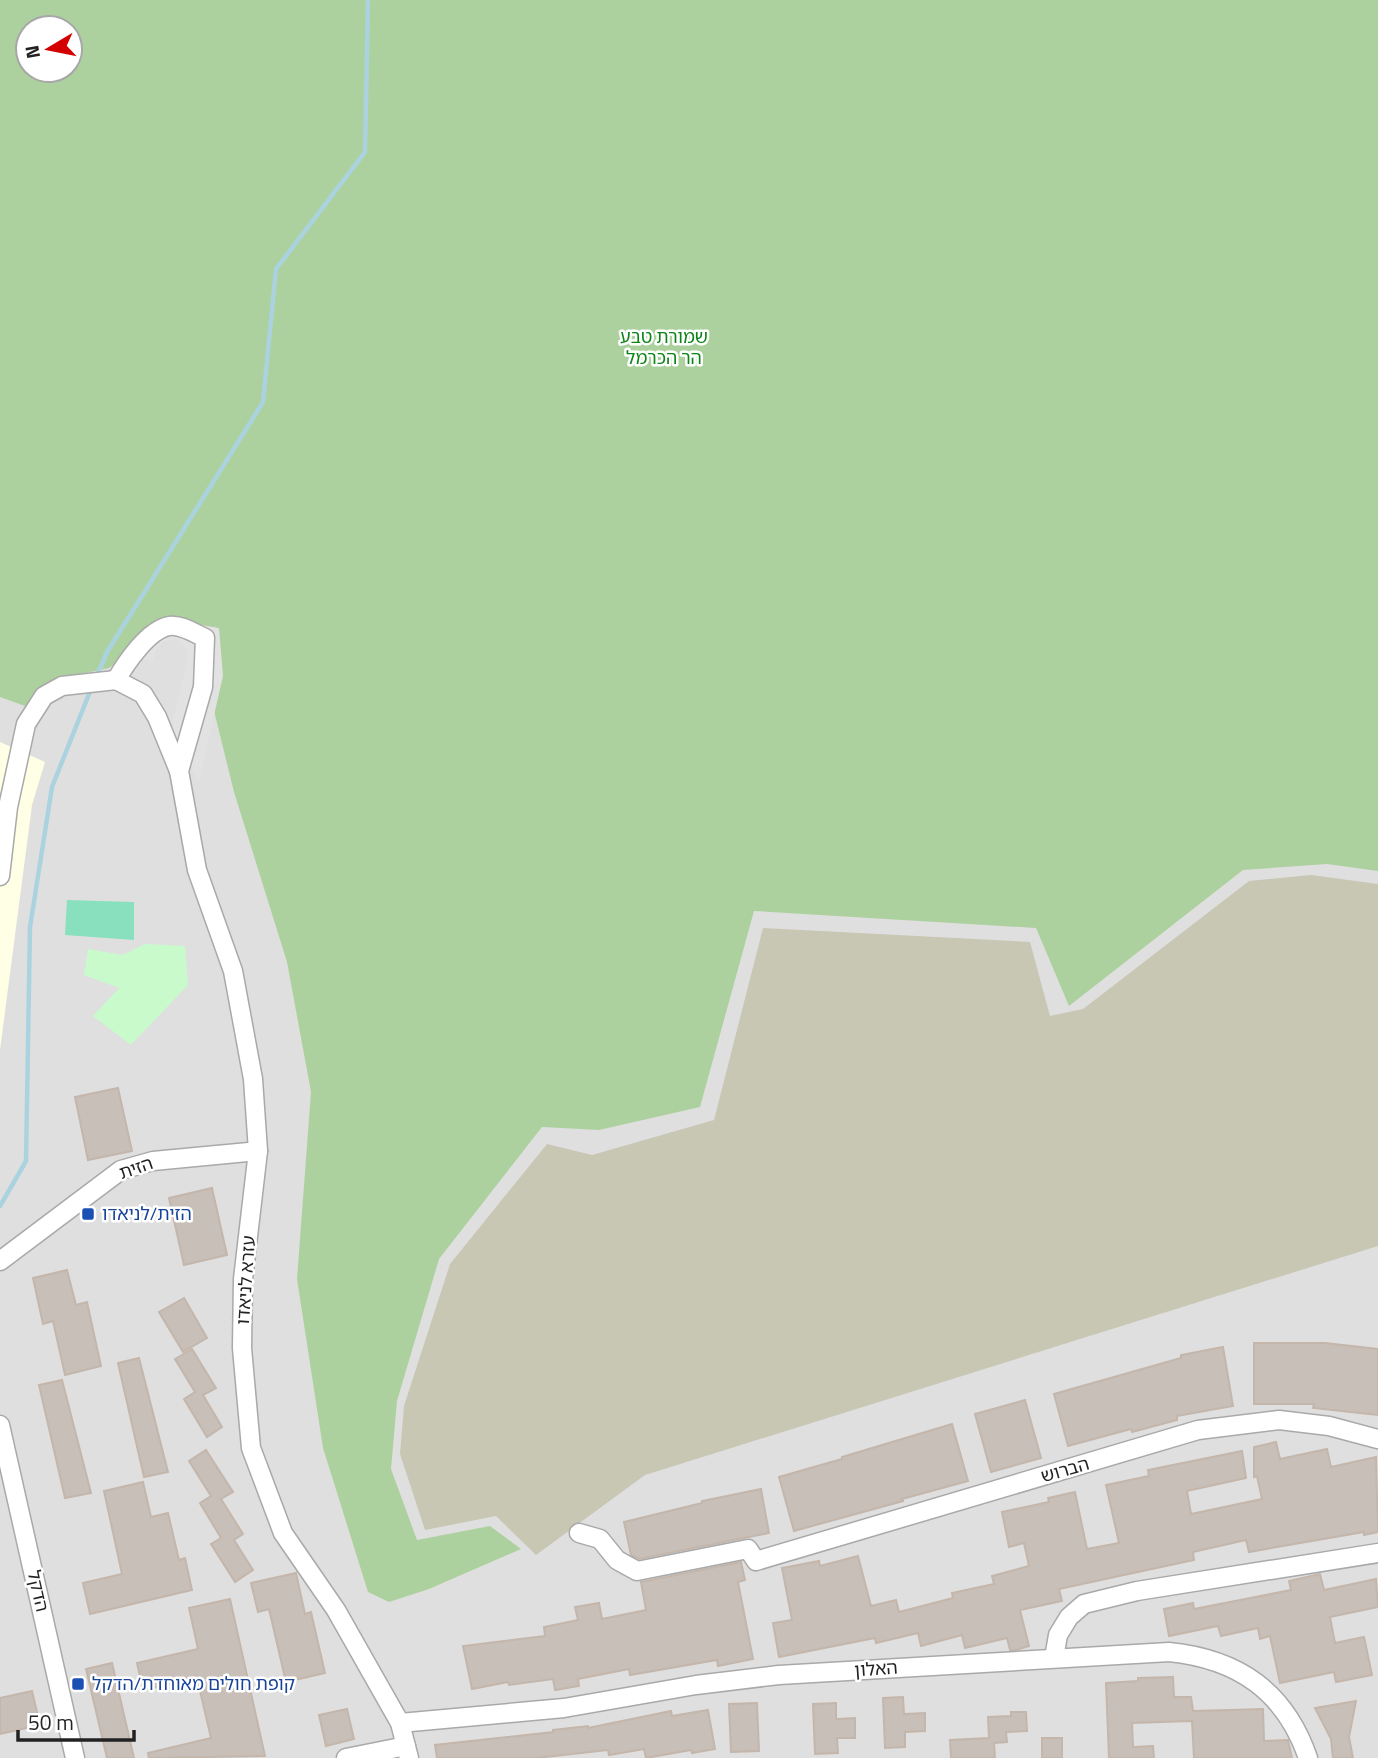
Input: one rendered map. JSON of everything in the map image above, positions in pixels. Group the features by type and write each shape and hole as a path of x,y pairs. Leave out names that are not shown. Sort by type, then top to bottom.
{"street":[{"name":"עזרא לניאדו","path":"179,771 203,687 205,639 170,626 157,631 128,659 116,680 143,694 157,717 179,771 197,870 233,971 253,1079 258,1151 243,1279 242,1348 251,1448 283,1533 336,1610 400,1723 407,1752"},
{"path":"0,876 8,807 26,724 44,696 62,686 116,680"},
{"name":"הזית","path":"0,1261 121,1170 153,1161 258,1151"},
{"name":"הברוש","path":"579,1533 600,1539 617,1560 637,1571 748,1549 756,1561 1198,1430 1279,1420 1329,1426 1378,1439"},
{"name":"הדקל","path":"0,1425 75,1758"},
{"path":"1054,1658 1058,1635 1069,1617 1084,1604 1137,1591 1378,1552"},
{"name":"האלון","path":"400,1723 564,1708 696,1685 779,1675 1169,1652 1198,1655 1222,1663 1247,1676 1271,1696 1296,1727 1308,1758"},
{"path":"346,1758 407,1752"}],"shaded area":[{"path":"0,539 1378,552 1378,1758 0,1758"},
{"path":"183,622 219,628 223,676 199,781 170,731 186,667 186,649 177,640 165,641 157,648 152,662 130,655 141,631 154,624"},
{"path":"0,742 45,762 32,805 0,1050"},
{"path":"1311,875 1378,884 1378,1246 645,1475 536,1555 496,1516 425,1530 400,1454 404,1406 450,1264 547,1144 592,1155 714,1120 763,928 1030,942 1050,1016 1083,1009 1249,881"}],"green space":[{"name":"שמורת טבע הר הכרמל","path":"0,0 1378,0 1378,871 1327,864 1243,870 1069,1006 1036,928 754,911 700,1107 599,1130 542,1127 439,1259 397,1401 391,1469 417,1540 490,1526 521,1549 429,1589 389,1602 368,1592 323,1448 297,1279 311,1092 287,962 234,792 201,658 170,630 109,668 52,680 25,706 0,697"},
{"path":"67,900 134,902 134,940 65,935"},
{"path":"145,944 185,946 188,985 131,1045 93,1016 119,988 84,975 88,949 122,955"}],"building":[{"path":"118,1088 132,1151 88,1160 75,1097"},
{"path":"212,1188 227,1255 184,1265 169,1198"},
{"path":"67,1270 76,1305 87,1302 101,1366 65,1375 53,1321 43,1324 33,1278"},
{"path":"184,1298 207,1338 183,1352 159,1312"},
{"path":"1254,1343 1325,1343 1378,1349 1378,1415 1313,1408 1314,1404 1254,1404"},
{"path":"1223,1347 1233,1406 1177,1416 1177,1420 1068,1446 1054,1394 1181,1358 1181,1355"},
{"path":"192,1349 216,1388 203,1395 222,1427 207,1437 184,1399 195,1392 175,1359"},
{"path":"139,1358 168,1472 144,1477 118,1363"},
{"path":"62,1380 91,1493 65,1498 39,1385"},
{"path":"1025,1400 1041,1458 991,1472 975,1414"},
{"path":"952,1424 968,1481 794,1531 779,1477"},
{"path":"1276,1442 1280,1459 1327,1449 1331,1467 1376,1457 1378,1532 1364,1535 1364,1532 1249,1552 1246,1540 1193,1552 1194,1560 1059,1589 1062,1601 1020,1610 1029,1646 1016,1650 1010,1650 1007,1638 965,1648 962,1635 921,1646 918,1633 876,1643 875,1638 779,1657 773,1623 792,1620 782,1568 819,1561 820,1566 858,1556 871,1606 896,1600 899,1612 953,1598 952,1593 994,1584 992,1576 1029,1566 1024,1543 1009,1547 1002,1512 1049,1502 1048,1498 1075,1492 1087,1549 1119,1543 1106,1485 1149,1476 1148,1470 1242,1451 1246,1478 1187,1491 1191,1514 1262,1499 1257,1476 1254,1477 1254,1447"},
{"path":"206,1450 233,1492 221,1499 243,1534 234,1540 253,1570 235,1582 211,1544 221,1538 200,1503 211,1496 189,1461"},
{"path":"143,1482 151,1517 168,1513 179,1560 185,1558 192,1590 90,1614 83,1583 122,1574 104,1491"},
{"path":"761,1489 769,1533 639,1559 631,1555 624,1522 702,1501"},
{"path":"741,1562 745,1580 738,1582 753,1659 718,1666 717,1660 630,1675 629,1669 578,1679 579,1686 555,1690 553,1679 509,1685 508,1682 472,1689 463,1646 545,1636 544,1627 578,1620 575,1607 599,1603 602,1619 646,1610 641,1582"},
{"path":"296,1573 305,1614 311,1612 325,1673 286,1682 269,1609 258,1612 251,1583"},
{"path":"1320,1574 1324,1590 1376,1579 1378,1607 1330,1617 1335,1643 1364,1637 1372,1675 1336,1682 1334,1672 1280,1683 1270,1636 1260,1639 1258,1628 1221,1636 1218,1626 1169,1636 1164,1609 1193,1603 1194,1609 1291,1590 1289,1581"},
{"path":"230,1599 265,1756 149,1758 148,1753 211,1738 197,1678 143,1690 137,1663 198,1649 189,1608"},
{"path":"112,1663 134,1758 107,1758 86,1669"},
{"path":"1173,1677 1174,1697 1191,1697 1193,1711 1263,1709 1264,1741 1288,1740 1292,1758 1194,1758 1192,1721 1132,1723 1133,1747 1153,1746 1154,1758 1109,1758 1106,1683 1138,1681 1138,1678"},
{"path":"32,1691 40,1725 0,1734 0,1698"},
{"path":"903,1697 904,1714 925,1713 925,1731 905,1732 905,1747 885,1748 883,1698"},
{"path":"1356,1701 1349,1737 1353,1758 1333,1758 1331,1739 1315,1708"},
{"path":"757,1703 759,1751 731,1752 729,1704"},
{"path":"836,1703 836,1719 855,1718 855,1738 837,1738 838,1753 815,1754 813,1704"},
{"path":"347,1709 354,1739 326,1746 319,1715"},
{"path":"708,1710 715,1749 692,1753 691,1750 646,1758 644,1749 609,1755 608,1750 536,1758 437,1758 435,1745 588,1728 671,1711 672,1716"},
{"path":"1011,1712 1026,1712 1027,1731 1006,1732 1007,1742 994,1743 995,1758 951,1758 950,1740 989,1738 988,1717 1011,1716"},
{"path":"1042,1738 1062,1738 1062,1758 1042,1758"}],"waterway":[{"path":"96,678 107,652 263,402 276,269 365,152 368,0"},
{"path":"0,1206 26,1161 30,927 52,787 91,689"}],"place":[{"name":"הזית/לניאדו","path":"88,1214"},
{"name":"קופת חולים מאוחדת/הדקל","path":"78,1684"}]}
